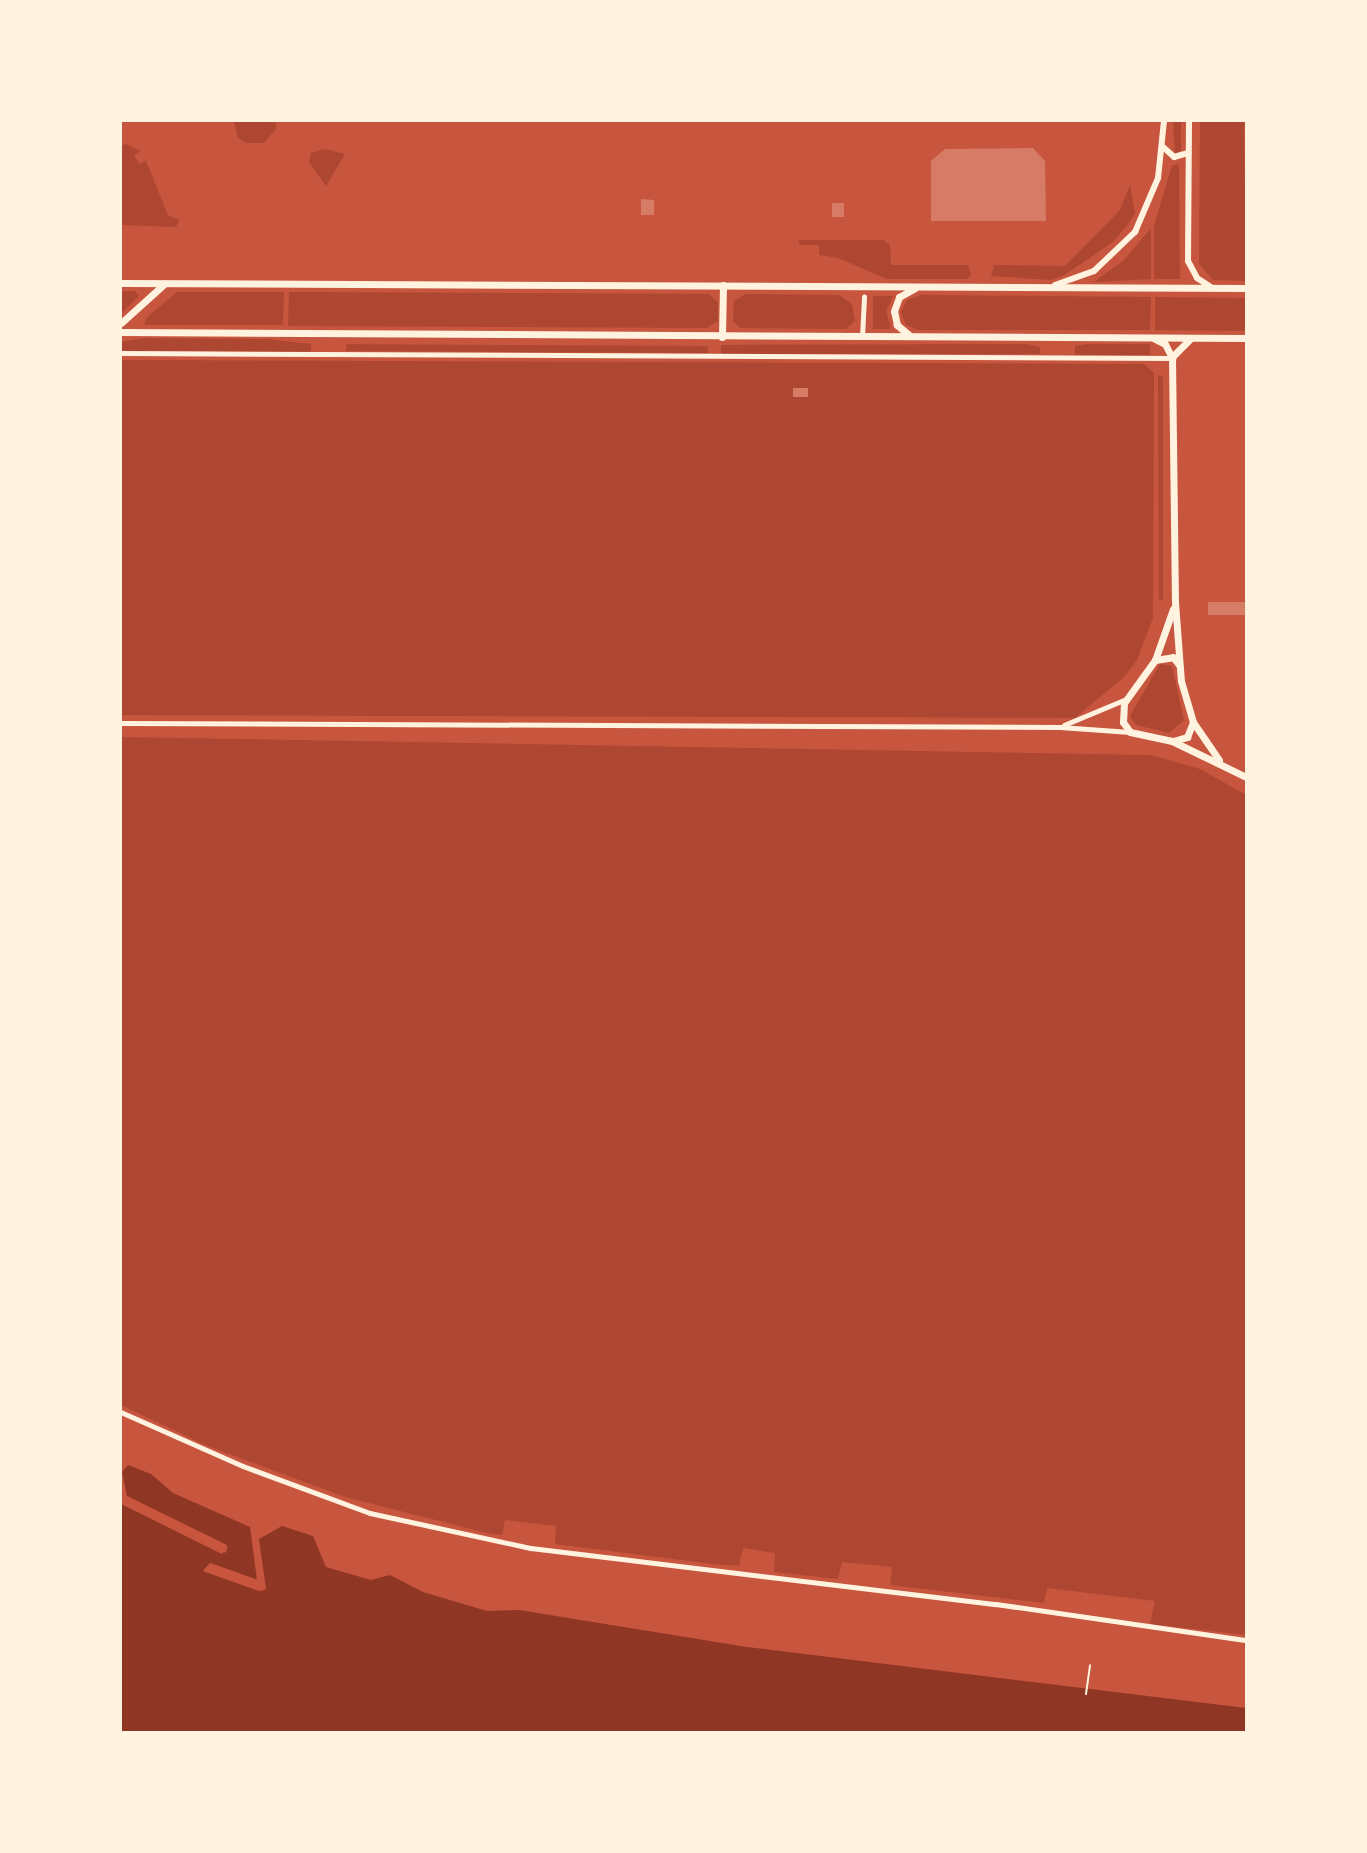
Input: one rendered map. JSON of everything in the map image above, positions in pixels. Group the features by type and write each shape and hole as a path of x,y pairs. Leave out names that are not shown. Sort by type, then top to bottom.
{"main road":[{"path":"1038,288 1077,279 1124,246 1144,218 1163,147 1164,121"},
{"path":"1189,121 1188,261 1197,278 1216,289"},
{"path":"1163,147 1174,157 1188,153"},
{"path":"121,283 1246,288"},
{"path":"121,323 164,283"},
{"path":"722,337 723,285"},
{"path":"912,337 897,325 895,303 904,293 923,287"},
{"path":"121,332 1246,338"},
{"path":"1152,338 1166,344 1172,358 1175,602 1180,666 1193,722 1219,760"},
{"path":"1172,358 1180,345 1194,338"},
{"path":"1175,602 1155,660 1128,697 1122,716 1130,732 1172,741 1219,760 1246,777"},
{"path":"1155,660 1173,657 1180,666"},
{"path":"1172,741 1186,737 1193,722"}],"street":[{"path":"862,337 864,297"},
{"path":"121,353 1172,358"},
{"path":"1060,727 1128,697"},
{"path":"121,723 1060,727 1130,732"},
{"path":"121,1412 243,1466 370,1513 531,1548 996,1604 1246,1640"}],"path":[{"path":"1086,1694 1090,1665"}],"shaded area":[{"path":"234,121 276,121 276,129 264,143 246,143 238,138"},
{"path":"1173,121 1181,121 1181,150 1175,154"},
{"path":"1200,121 1244,121 1246,281 1213,280 1199,264"},
{"path":"126,144 141,151 134,155 139,164 146,161 168,215 179,220 176,227 121,225 121,146"},
{"path":"325,149 345,154 326,186 309,162 311,153"},
{"path":"1179,164 1180,279 1154,279 1154,225 1172,166"},
{"path":"1130,185 1135,213 1128,224 1113,242 1063,276 1050,280 991,276 994,265 1065,266 1120,210"},
{"path":"1151,228 1151,279 1094,282 1124,260"},
{"path":"799,240 884,240 890,245 891,265 968,265 971,274 968,279 887,279 838,258 819,255 819,245 799,245"},
{"path":"121,291 135,291 139,296 121,314"},
{"path":"177,292 284,292 283,325 144,325 146,318"},
{"path":"289,292 709,294 718,302 718,321 707,328 288,326"},
{"path":"746,294 839,295 852,304 855,321 846,329 740,328 733,321 734,301"},
{"path":"921,295 1151,297 1150,330 918,330 906,325 901,312 907,300"},
{"path":"873,296 893,296 886,311 891,329 873,329"},
{"path":"1155,297 1246,298 1246,331 1155,330"},
{"path":"144,338 267,339 311,344 311,352 121,351 121,342"},
{"path":"346,344 708,346 708,353 346,351"},
{"path":"1027,344 1040,347 1040,354 721,354 721,345"},
{"path":"1150,344 1150,355 1075,355 1075,346"},
{"path":"121,360 1144,364 1154,373 1153,618 1137,660 1125,676 1075,718 121,715"},
{"path":"1158,375 1163,377 1163,600 1159,600"},
{"path":"1160,664 1172,666 1184,720 1169,733 1136,725 1130,716"},
{"path":"121,737 1151,755 1200,769 1246,795 1246,1635 1150,1624 1155,1601 1047,1588 1044,1603 890,1585 892,1567 842,1562 838,1579 774,1572 775,1553 743,1548 739,1566 713,1564 555,1544 556,1526 505,1520 502,1535 487,1533 345,1497 205,1445 121,1405"},
{"path":"128,1465 151,1474 173,1493 250,1527 257,1580 210,1563 203,1571 262,1591 266,1589 259,1539 282,1526 313,1536 326,1567 371,1580 390,1575 423,1592 487,1611 519,1610 747,1647 1246,1708 1246,1732 121,1732 121,1504 222,1554 228,1547 127,1496 122,1472"}],"pier":[{"path":"127,1496 227,1545 226,1553 121,1504 223,1551 129,1502 124,1497"},
{"path":"210,1563 261,1581 255,1584 207,1569 263,1588 262,1583 266,1589 259,1591 203,1571"}],"building":[{"path":"1033,148 1045,161 1046,221 931,221 931,161 945,149"},
{"path":"641,199 654,200 654,215 641,215"},
{"path":"832,203 844,203 844,217 832,217"},
{"path":"793,388 808,388 808,397 793,397"},
{"path":"1208,602 1246,602 1246,615 1208,615"}]}
